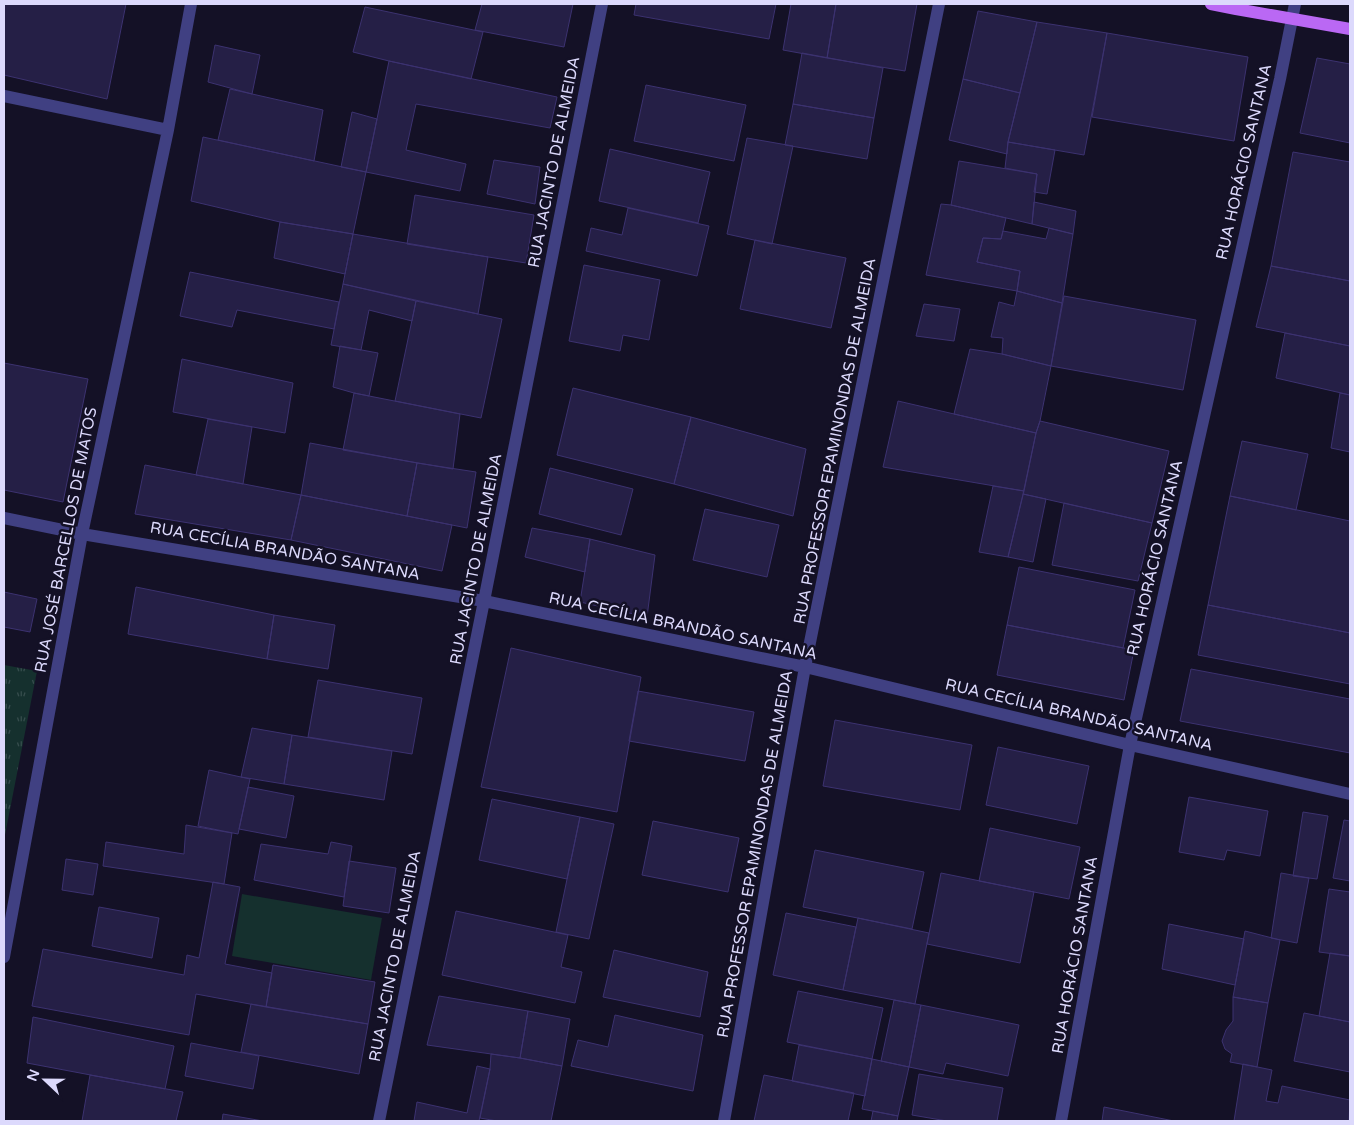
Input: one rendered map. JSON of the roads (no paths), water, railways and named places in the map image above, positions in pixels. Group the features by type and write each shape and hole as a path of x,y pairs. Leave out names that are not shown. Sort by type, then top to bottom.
{"main road":[{"path":"1211,4 1350,29"}],"street":[{"name":"RUA JOSÉ BARCELLOS DE MATOS","path":"4,957 82,534 168,130 192,4"},
{"name":"RUA JACINTO DE ALMEIDA","path":"379,1121 602,4"},
{"name":"RUA PROFESSOR EPAMINONDAS DE ALMEIDA","path":"724,1121 806,667 939,4"},
{"name":"RUA HORÁCIO SANTANA","path":"1061,1121 1130,745 1278,88 1295,4"},
{"path":"4,96 168,130"},
{"name":"RUA CECÍLIA BRANDÃO SANTANA","path":"4,518 82,534 484,601 806,667 1130,745 1350,794"}]}
